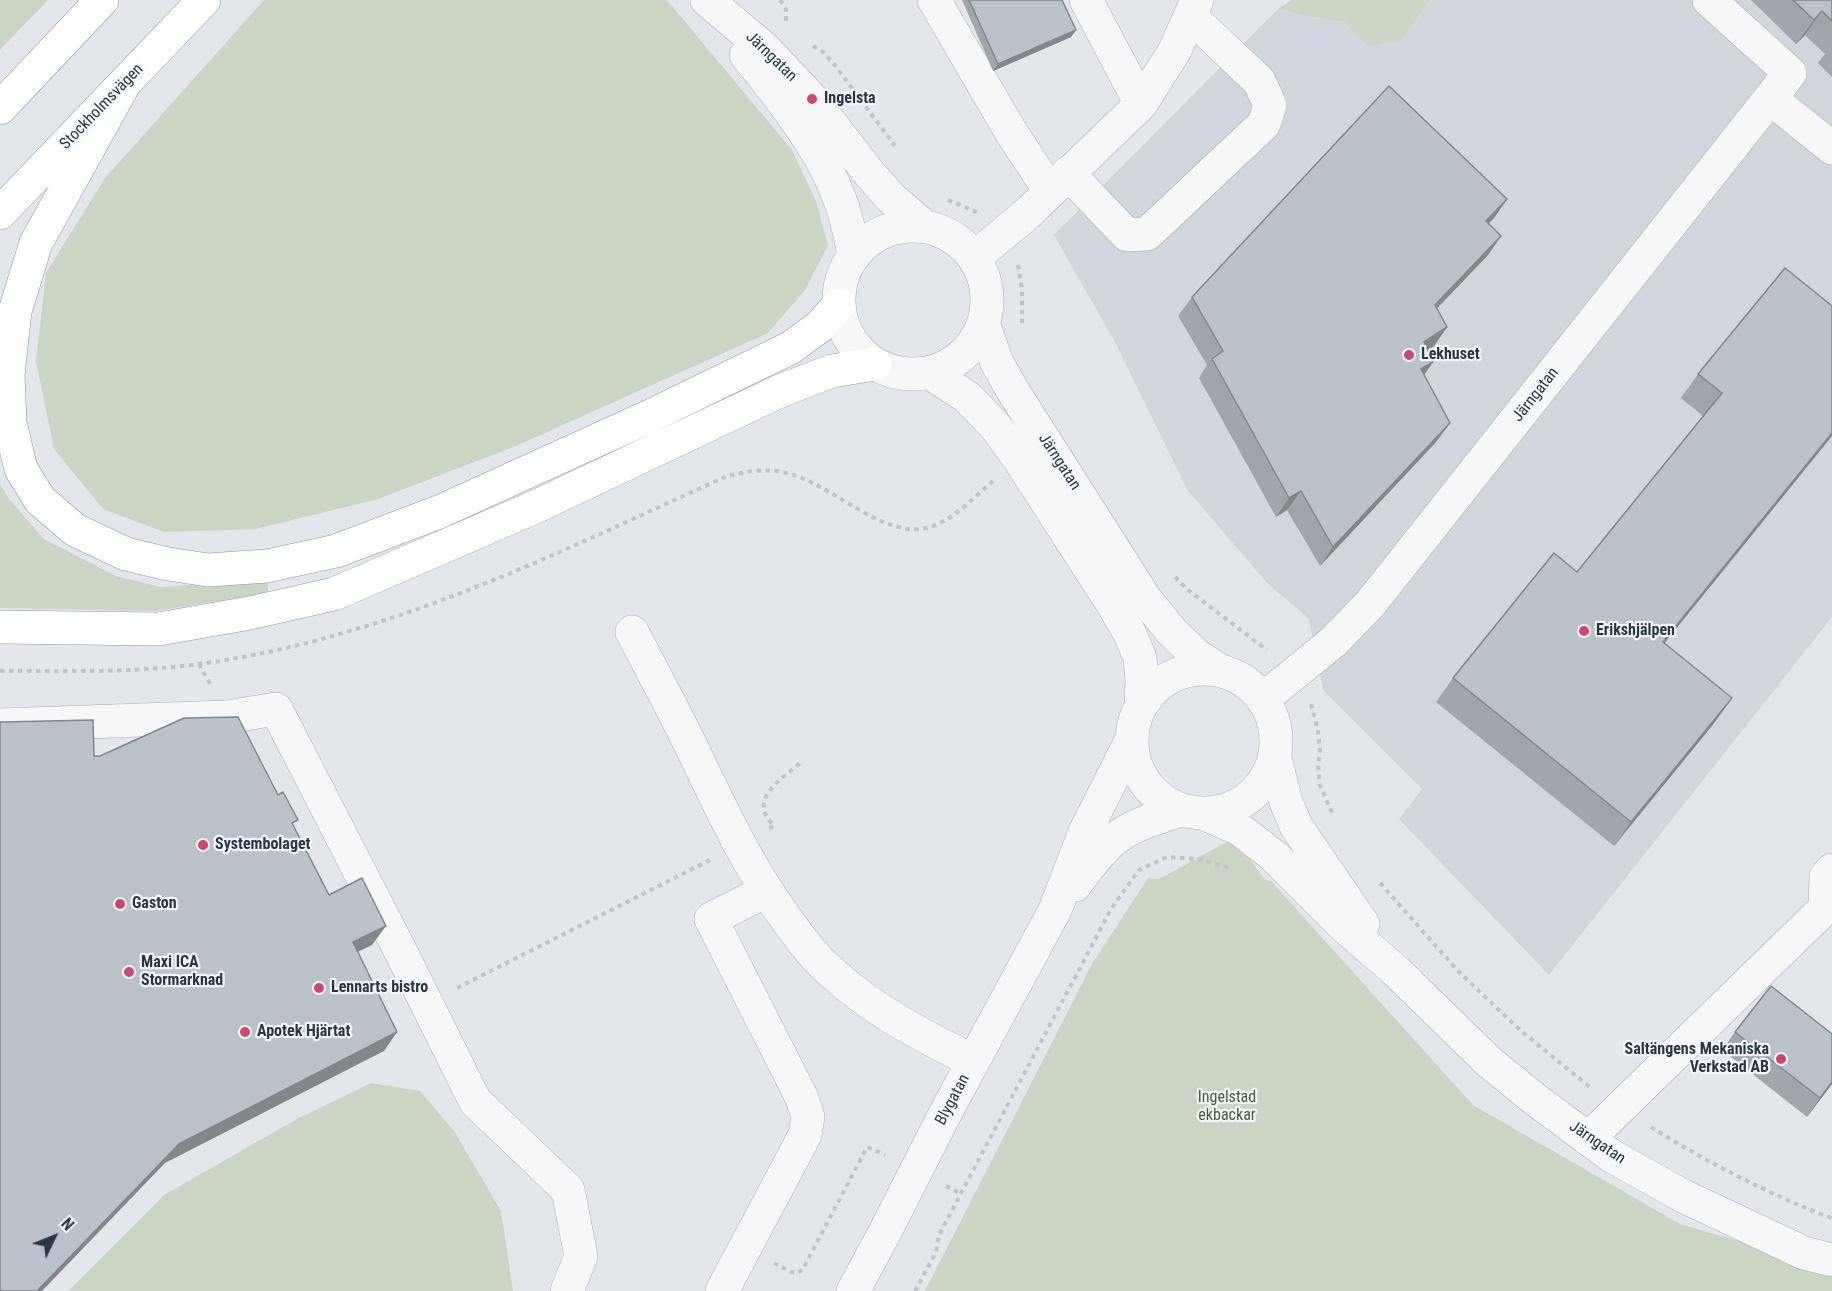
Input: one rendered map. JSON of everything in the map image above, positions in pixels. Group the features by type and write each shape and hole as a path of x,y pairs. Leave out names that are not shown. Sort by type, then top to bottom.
{"highway":[{"path":"0,108 102,0"},
{"name":"Stockholmsvägen","path":"0,213 204,0"},
{"path":"123,86 36,243 15,311 8,375 10,423 21,469 40,500 75,530 126,554 208,570 267,566 336,551 450,507 648,417 790,348 819,327 839,305"},
{"path":"0,627 159,629 250,613 334,594 533,507 780,391 832,371 875,364"}],"street":[{"name":"Järngatan","path":"701,0 753,64 810,142 838,194 854,254"},
{"name":"Järngatan","path":"707,0 764,48 812,99 891,198 924,226"},
{"path":"934,0 1011,132 1059,182 1127,235 1147,234 1264,124 1270,105 1258,81 1193,8 1175,50 1141,104 1059,182 975,256"},
{"path":"1086,0 1141,104"},
{"path":"1709,0 1832,148"},
{"name":"Järngatan","path":"1263,699 1333,642 1370,604 1781,86"},
{"path":"905,225 924,226 944,232 961,242 975,256 988,290 988,307 984,325 972,347 953,364 930,373 901,374 875,364 861,353 850,339 842,322 839,305 840,287 845,270 854,254 868,240 905,225"},
{"name":"Järngatan","path":"984,325 998,363 1013,391 1146,600 1172,632 1196,656 1219,670"},
{"name":"Järngatan","path":"930,373 967,397 996,427 1019,459 1130,634 1140,658 1141,704"},
{"path":"632,632 677,717 739,845 766,891 801,939 826,968 859,996 890,1017 973,1061"},
{"path":"1196,669 1219,670 1244,680 1263,699 1273,717 1277,735 1275,758 1266,780 1250,798 1229,810 1193,812 1155,795 1137,771 1131,741 1133,722 1141,704 1155,686 1175,674 1196,669"},
{"path":"0,725 227,717 276,710 475,1101 568,1190 581,1256 567,1291"},
{"name":"Blygatan","path":"853,1291 1055,910 1085,831 1131,741"},
{"name":"Järngatan","path":"1275,758 1286,802 1302,835 1397,972"},
{"name":"Järngatan","path":"1193,812 1239,829 1274,856 1345,927 1397,972 1489,1062 1536,1101 1610,1155 1683,1196 1804,1253 1832,1260"},
{"name":"Blygatan","path":"1055,910 1099,854 1114,840 1141,824 1193,812"},
{"path":"1588,1139 1829,911 1827,877 1832,870"},
{"path":"722,1291 805,1135 808,1117 802,1098 711,919 766,891"}],"path":[{"path":"780,0 787,15 784,27"},
{"path":"807,43 823,52 834,64 897,149"},
{"path":"940,196 979,213 1000,235 1015,257 1021,275 1022,326"},
{"path":"0,671 166,667 199,664 295,646 392,619 462,594 727,476 754,470 783,472 804,479 888,524 908,530 926,528 940,523 956,512 1019,459"},
{"path":"1168,569 1188,590 1259,643 1294,674 1306,692 1314,711 1320,751 1318,766 1320,785 1333,814 1302,835"},
{"path":"426,1004 774,826 764,812 764,801 770,790 800,763"},
{"path":"915,1291 936,1252 939,1235 960,1194 1111,909 1139,870 1167,857 1198,859 1233,869 1257,867 1274,856"},
{"path":"1376,878 1459,972 1520,1030 1585,1084 1691,1153 1832,1218"},
{"path":"744,1247 791,1272 798,1273 803,1269 867,1147 960,1194"}],"shaded area":[{"path":"1430,0 1832,0 1832,617 1549,975 1399,819 1422,789 1323,690 1309,619 1267,583 1188,491 1114,340 1054,235 1278,9 1345,22 1403,39"}],"green space":[{"path":"0,0 48,0 0,50"},
{"path":"264,0 667,0 792,150 816,201 828,246 805,290 768,333 516,446 378,499 256,529 164,532 103,509 54,449 36,361 46,273 105,178"},
{"path":"1292,0 1430,0 1403,39 1368,46 1345,22 1278,9"},
{"path":"0,484 9,499 44,539 116,576 161,587 268,579 268,593 156,611 0,608"},
{"name":"Ingelstad ekbackar","path":"1236,837 1265,880 1271,881 1473,1105 1680,1224 1832,1268 1832,1291 925,1291 1092,964 1148,878 1159,879"},
{"path":"371,1083 420,1091 454,1131 501,1211 513,1291 68,1291 164,1195 295,1120"}],"building":[{"path":"969,0 1062,0 1076,30 998,64"},
{"path":"1793,0 1832,0 1832,21 1822,11 1814,20"},
{"path":"1389,86 1507,199 1486,221 1501,236 1435,305 1447,327 1424,342 1433,362 1421,369 1450,423 1333,547 1301,491 1289,498 1212,359 1223,351 1192,297"},
{"name":"Erikshjälpen","path":"1785,268 1832,306 1832,433 1663,642 1732,698 1631,822 1453,678 1554,553 1577,572 1722,393 1698,374"},
{"path":"238,717 278,795 283,792 298,820 292,823 329,895 362,878 386,926 353,942 397,1032 179,1144 37,1291 0,1291 0,722 93,720 94,756 100,756 184,718"},
{"path":"1771,986 1832,1034 1832,1082 1820,1098 1735,1032"}],"place":[{"name":"Ingelsta","path":"812,99"},
{"name":"Lekhuset","path":"1409,355"},
{"name":"Erikshjälpen","path":"1584,631"},
{"name":"Systembolaget","path":"203,845"},
{"name":"Gaston","path":"120,904"},
{"name":"Maxi ICA Stormarknad","path":"129,972"},
{"name":"Lennarts bistro","path":"319,988"},
{"name":"Apotek Hjärtat","path":"245,1032"},
{"name":"Saltängens Mekaniska Verkstad AB","path":"1781,1059"}]}
